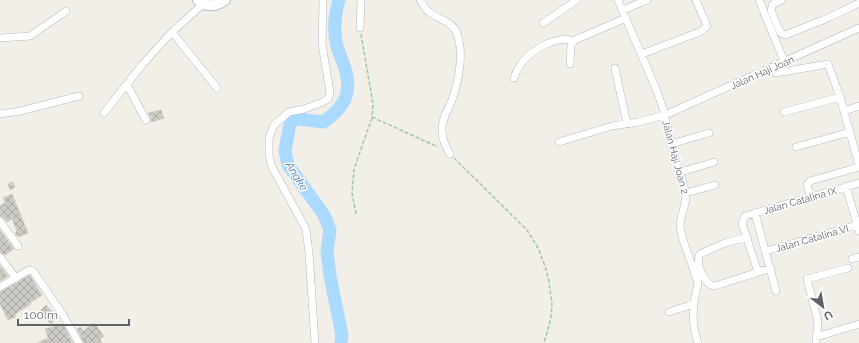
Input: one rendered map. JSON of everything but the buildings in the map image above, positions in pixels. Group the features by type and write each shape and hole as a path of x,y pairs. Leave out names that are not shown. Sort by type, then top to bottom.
{"main road":[{"path":"201,2 212,6 225,0"}],"street":[{"path":"315,343 306,229 272,166 269,142 272,129 284,115 328,99 330,92 329,82 322,44 323,0"},
{"path":"360,28 361,0"},
{"path":"420,0 429,12 446,20 452,25 460,41 459,73 454,96 442,122 443,139 450,154"},
{"path":"543,22 577,0"},
{"name":"Jalan Haji Joan 2","path":"618,0 642,54 665,115 671,144 681,172 686,193 687,201 681,215 680,226 698,283 694,304 693,322 698,343"},
{"path":"623,10 647,0"},
{"path":"642,54 706,29 696,0"},
{"path":"758,0 784,61"},
{"path":"782,0 773,4 771,10 780,32 785,35 828,18 859,3"},
{"path":"104,113 172,32 201,2"},
{"path":"0,38 30,36 66,11"},
{"path":"570,64 571,46 574,42 626,18"},
{"name":"Jalan Haji Joan","path":"559,142 612,126 638,122 665,115 859,28"},
{"path":"172,32 218,88"},
{"path":"514,78 524,59 542,47 558,41 569,40 574,42"},
{"path":"776,73 828,64 840,97 850,132 856,145 859,166 810,181 807,184 811,196"},
{"path":"615,68 627,124"},
{"path":"126,85 146,120"},
{"path":"0,114 20,111 79,96"},
{"path":"784,112 840,97"},
{"path":"844,111 859,106"},
{"path":"796,147 850,132"},
{"path":"671,144 709,133"},
{"path":"681,172 714,162"},
{"name":"Jalan Catalina IX","path":"747,237 742,223 743,218 747,214 859,183"},
{"path":"686,193 715,185"},
{"path":"846,186 858,228"},
{"path":"755,212 776,291"},
{"path":"0,221 18,246"},
{"name":"Jalan Catalina VI","path":"766,252 858,228"},
{"path":"758,272 747,237 725,243 702,252 698,258 706,281 712,286 758,272 771,268"},
{"path":"0,257 16,278"},
{"path":"848,268 807,280 818,322 816,340 859,324"},
{"path":"0,287 29,270 33,271 63,315 79,343"},
{"path":"668,312 694,304"}],"path":[{"path":"356,214 352,193 354,168 372,117 373,104 360,28"},
{"path":"372,117 431,143 450,154 527,230 538,248 549,282 552,304 551,318 544,343"}],"waterway":[{"name":"Angke","path":"339,0 336,11 335,35 348,81 348,88 344,101 336,112 324,122 298,119 290,123 285,151 288,165 324,215 330,230 327,251 330,276 342,335 341,343"}]}
